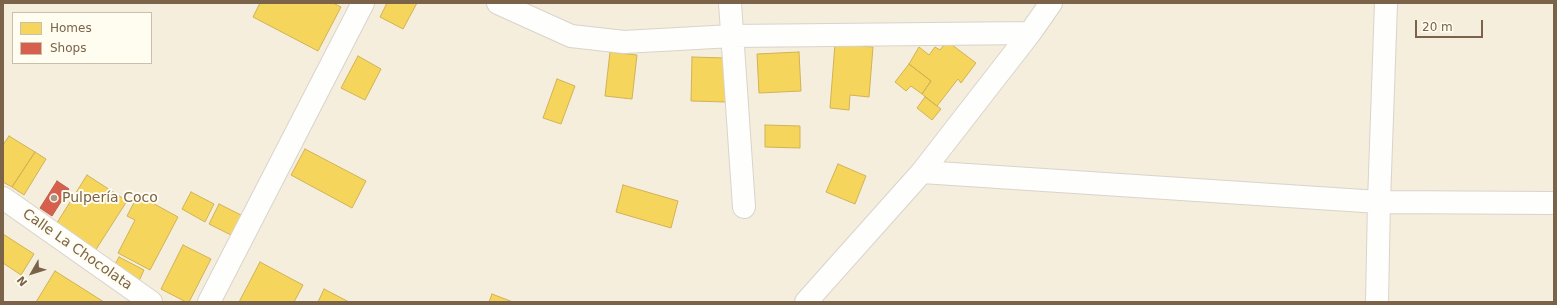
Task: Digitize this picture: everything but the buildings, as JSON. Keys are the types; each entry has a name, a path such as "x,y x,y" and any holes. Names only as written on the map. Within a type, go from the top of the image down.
{"street":[{"path":"209,302 363,3"},
{"path":"498,3 570,36 624,42 732,36 1030,33"},
{"path":"730,3 744,207"},
{"path":"806,302 922,172 1030,33 1051,3"},
{"path":"1376,302 1386,3"},
{"path":"922,172 1379,202 1554,203"},
{"name":"Calle La Chocolata","path":"3,198 151,302"}],"shaded area":[{"path":"3,3 1554,3 1554,302 3,302"}],"place":[{"name":"Pulpería Coco","path":"54,198"}]}
